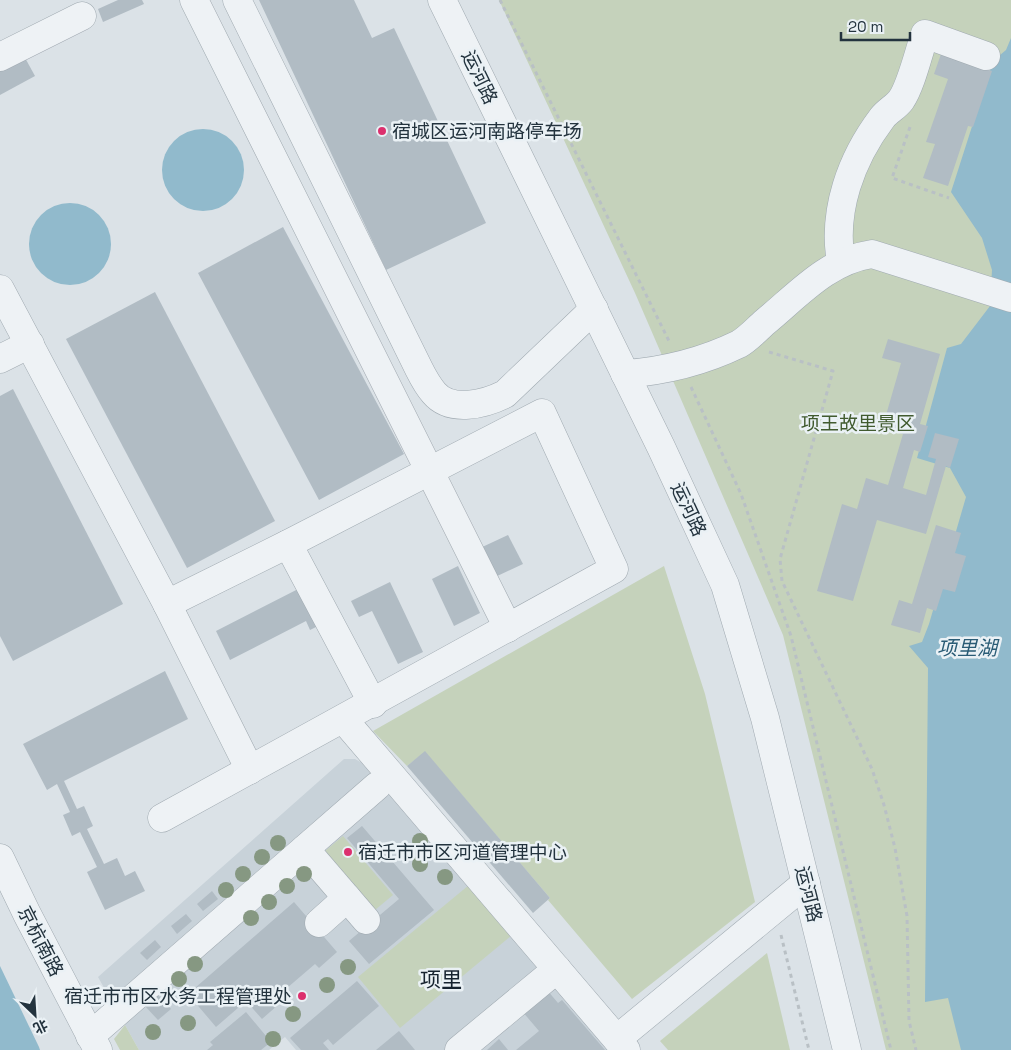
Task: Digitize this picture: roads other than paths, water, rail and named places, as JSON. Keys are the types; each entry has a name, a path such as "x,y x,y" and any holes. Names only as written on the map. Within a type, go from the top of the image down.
{"street":[{"path":"194,0 508,628"},
{"path":"237,0 418,369 434,394 451,404 472,404 490,401 505,394 594,309"},
{"name":"运河路","path":"442,0 594,309 724,585 765,718 847,1050"},
{"path":"0,58 82,16"},
{"path":"841,262 838,227 841,203 849,178 867,140 882,118 901,100 925,34 986,56"},
{"path":"625,374 655,372 681,365 740,343 830,267 852,257 872,254 1011,298"},
{"path":"0,289 167,604 250,770"},
{"path":"0,359 30,344"},
{"path":"162,818 344,720 614,569 542,413 167,604"},
{"path":"288,544 373,704"},
{"path":"344,720 622,1044 806,883"},
{"path":"94,1043 376,786"},
{"path":"305,849 366,920"},
{"name":"京杭南路","path":"0,858 94,1043"},
{"path":"319,923 347,898"},
{"path":"459,1050 557,969"}],"water":[{"name":"项里湖","path":"1011,38 1011,1050 961,1050 948,998 925,1002 928,668 909,646 922,642 929,624 966,497 950,468 917,458 947,348 961,344 990,306 992,270 982,238 951,192 993,61 1006,50"},
{"path":"203,129 219,132 232,141 241,154 244,170 241,186 232,199 219,208 203,211 187,208 174,199 165,186 162,170 165,154 174,141 187,132"},
{"path":"70,203 86,206 99,215 108,228 111,244 108,260 99,273 86,282 70,285 54,282 41,273 32,260 29,244 32,228 41,215 54,206"},
{"path":"0,966 39,1047 40,1050 0,1050"}],"place":[{"name":"宿城区运河南路停车场","path":"382,131"},
{"name":"宿迁市市区河道管理中心","path":"348,852"},
{"name":"宿迁市市区水务工程管理处","path":"302,996"}],"district":[{"name":"项里","path":"441,980"}],"park label":[{"name":"项王故里景区","path":"858,423"}]}
